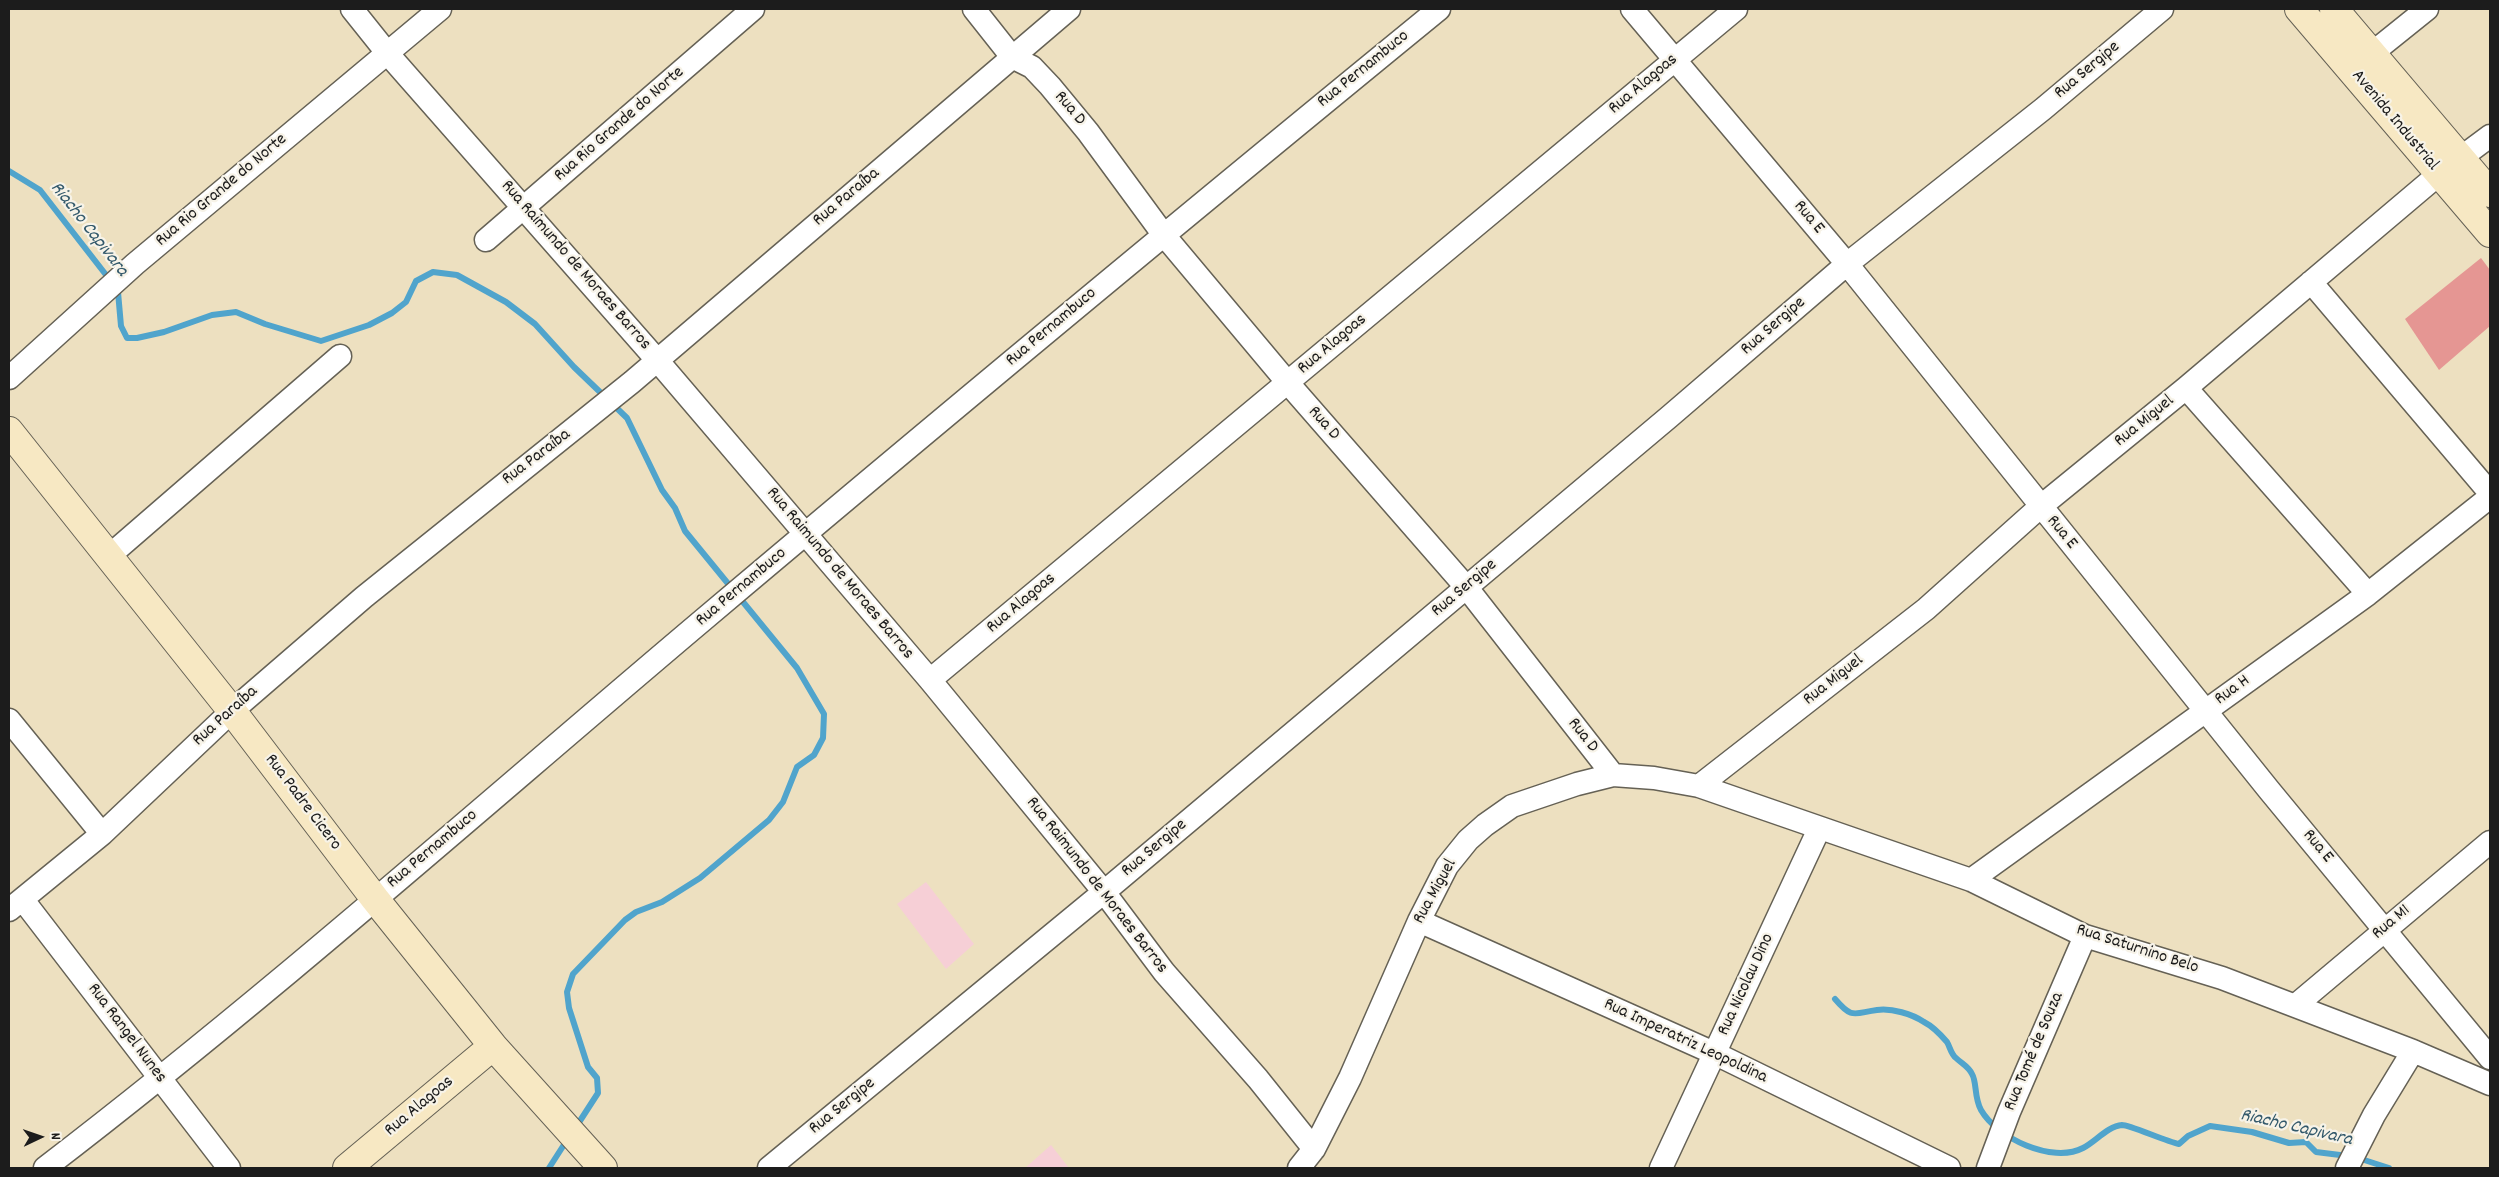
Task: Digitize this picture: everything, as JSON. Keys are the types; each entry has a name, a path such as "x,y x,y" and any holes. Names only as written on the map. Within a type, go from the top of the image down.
{"main road":[{"name":"Avenida Industrial","path":"2299,9 2490,233"},
{"name":"Avenida Industrial","path":"2334,9 2490,193"},
{"name":"Rua Padre Cicero","path":"9,431 232,711 375,899 492,1046 596,1160"},
{"name":"Rua Alagoas","path":"347,1168 492,1046"}],"street":[{"name":"Rua Raimundo de Moraes Barros","path":"352,9 388,54 657,360 930,680 1104,892 1164,972 1258,1079 1306,1162"},
{"name":"Rua Rio Grande do Norte","path":"9,378 135,264 440,9"},
{"name":"Rua Rio Grande do Norte","path":"486,240 753,9"},
{"name":"Rua D","path":"974,9 1012,57 1032,67 1050,86 1088,132 1163,234 1288,383 1467,588 1613,775"},
{"name":"Rua Paraíba","path":"16,905 102,834 232,711 372,591 632,382 1069,9"},
{"name":"Rua Pernambuco","path":"45,1168 160,1080 704,619 1163,234 1439,9"},
{"name":"Rua E","path":"1632,9 1847,264 2040,507 2490,1058"},
{"name":"Rua Alagoas","path":"930,680 1736,9"},
{"name":"Rua Sergipe","path":"768,1168 1104,892 1467,588 1847,264 2043,109 2162,9"},
{"path":"2371,54 2427,9"},
{"name":"Rua Miguel","path":"1306,1162 1350,1078 1419,921 1447,866 1468,840 1485,825 1512,806 1577,784 1613,775 1654,778 1699,786 1926,609 2040,507 2186,388 2439,174 2490,136"},
{"path":"2310,282 2490,493"},
{"path":"109,556 340,356"},
{"path":"2186,388 2368,594"},
{"name":"Rua H","path":"1971,880 2368,594 2490,497"},
{"path":"9,720 102,834"},
{"name":"Rua Saturnino Belo","path":"1699,786 1971,880 2085,936 2222,978 2296,1005 2413,1051 2490,1084"},
{"name":"Rua Nicolau Dino","path":"1661,1168 1716,1054 1819,829"},
{"name":"Rua M1","path":"2296,1005 2490,842"},
{"name":"Rua Rangel Nunes","path":"16,905 160,1080 229,1168"},
{"name":"Rua Imperatriz Leopoldina","path":"1419,921 1716,1054 1949,1168"},
{"name":"Rua Tomé de Souza","path":"1988,1168 2009,1112 2085,936"},
{"path":"2347,1168 2358,1142 2413,1051"}],"shaded area":[{"path":"926,882 974,944 946,969 897,904"},
{"path":"1051,1145 1069,1168 1025,1168"}],"building":[{"path":"2481,258 2490,270 2490,326 2439,370 2405,319"}],"waterway":[{"name":"Riacho Capivara","path":"9,171 40,190 110,280"},
{"path":"116,289 118,292 121,326 127,338 137,338 164,332 212,315 236,312 265,324 321,341 369,325 392,313 406,302 416,281 433,272 457,275 506,302 535,324 574,367 627,418 662,490 675,508 685,531 797,668 824,714 823,738 814,755 797,767 783,802 769,820 700,878 662,902 636,912 625,920 573,974 567,992 569,1008 588,1067 597,1078 598,1093 576,1127"},
{"name":"Riacho Capivara","path":"1835,999 1846,1010 1854,1014 1877,1010 1902,1012 1914,1016 1930,1026 1947,1042 1954,1056 1967,1067 1974,1077 1976,1095 1981,1110 1999,1130 2026,1146 2056,1153 2070,1152 2083,1148 2112,1128 2122,1125 2179,1144 2188,1136 2210,1126 2252,1132 2289,1143 2306,1142 2316,1152 2348,1156"},
{"name":"Riacho Capivara","path":"549,1168 567,1140"},
{"name":"Riacho Capivara","path":"2358,1158 2389,1168"}]}
